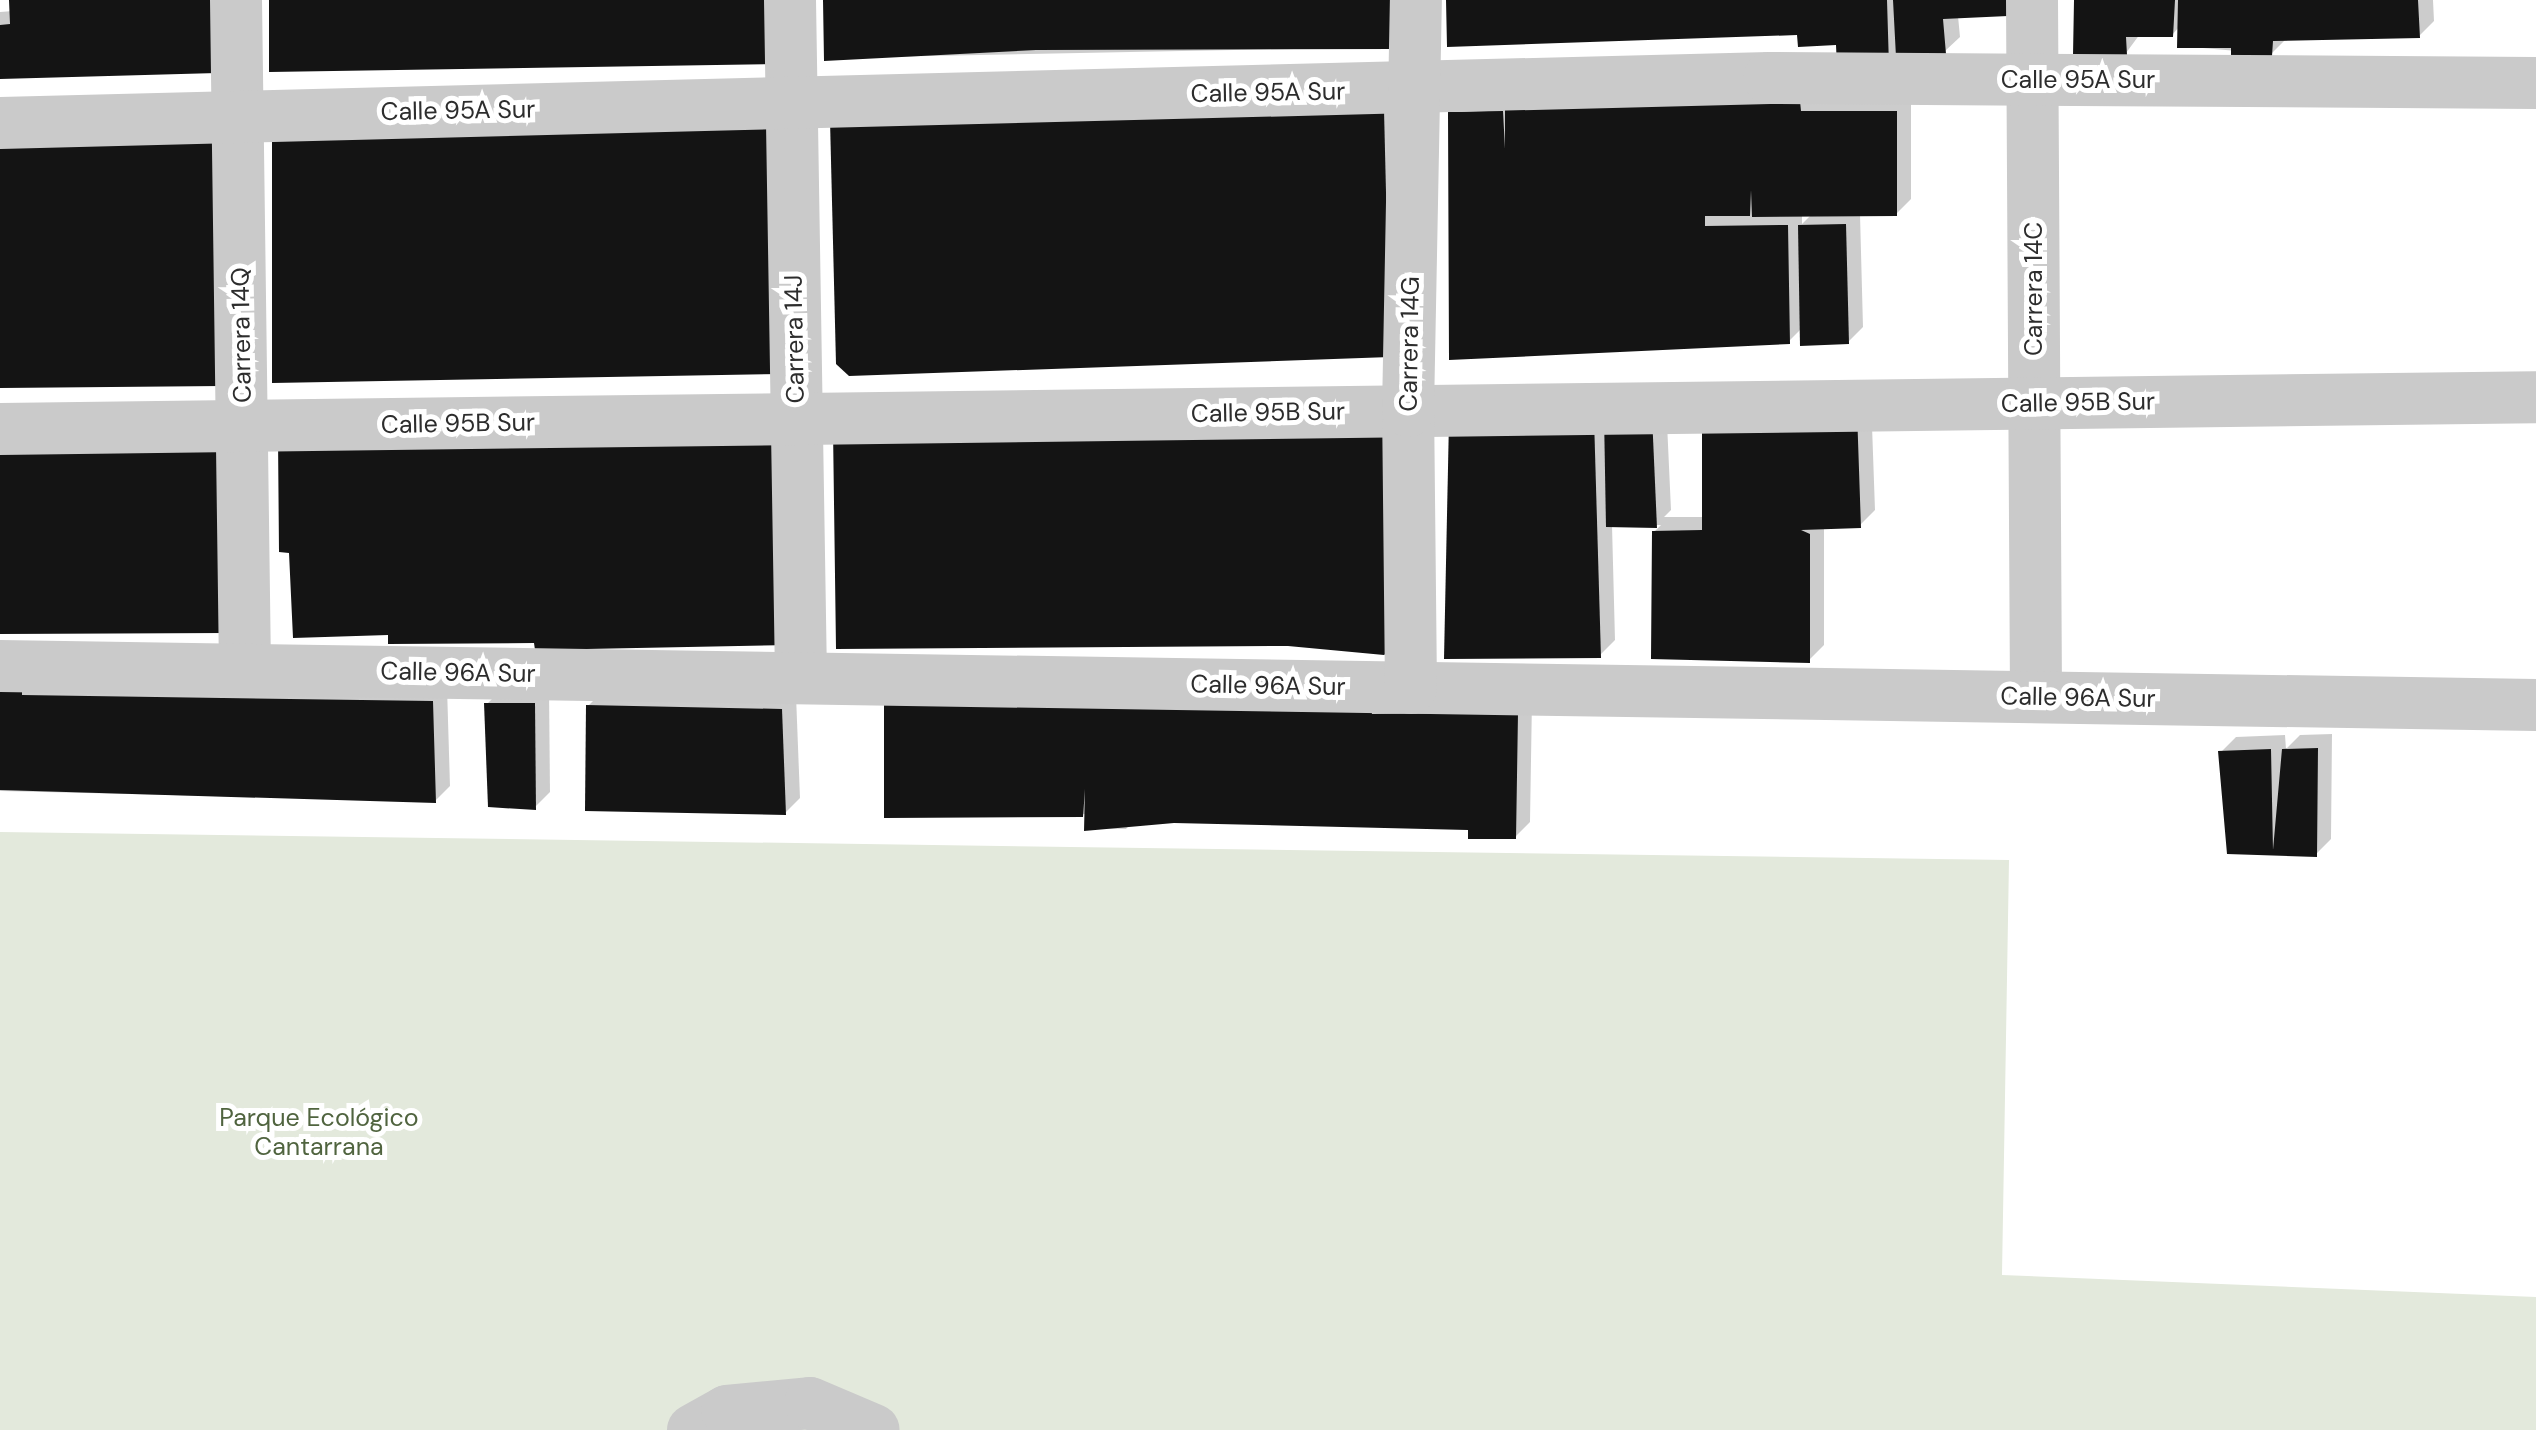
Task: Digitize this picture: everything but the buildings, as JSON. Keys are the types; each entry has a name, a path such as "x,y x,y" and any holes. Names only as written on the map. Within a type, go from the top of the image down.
{"street":[{"name":"Carrera 14Q","path":"236,0 245,670"},
{"name":"Carrera 14J","path":"790,0 800,678"},
{"name":"Carrera 14G","path":"1410,688 1408,411 1416,0"},
{"name":"Carrera 14C","path":"2032,0 2036,697"},
{"name":"Calle 95A Sur","path":"0,123 1417,90 1769,78 2536,83"},
{"name":"Calle 95B Sur","path":"0,430 2536,397"},
{"name":"Calle 96A Sur","path":"0,666 2536,705"},
{"path":"693,1430 727,1411 810,1404 874,1430"}],"green space":[{"name":"Parque Ecológico Cantarrana","path":"0,832 2009,860 2002,1275 2536,1297 2536,1430 0,1430"}]}
